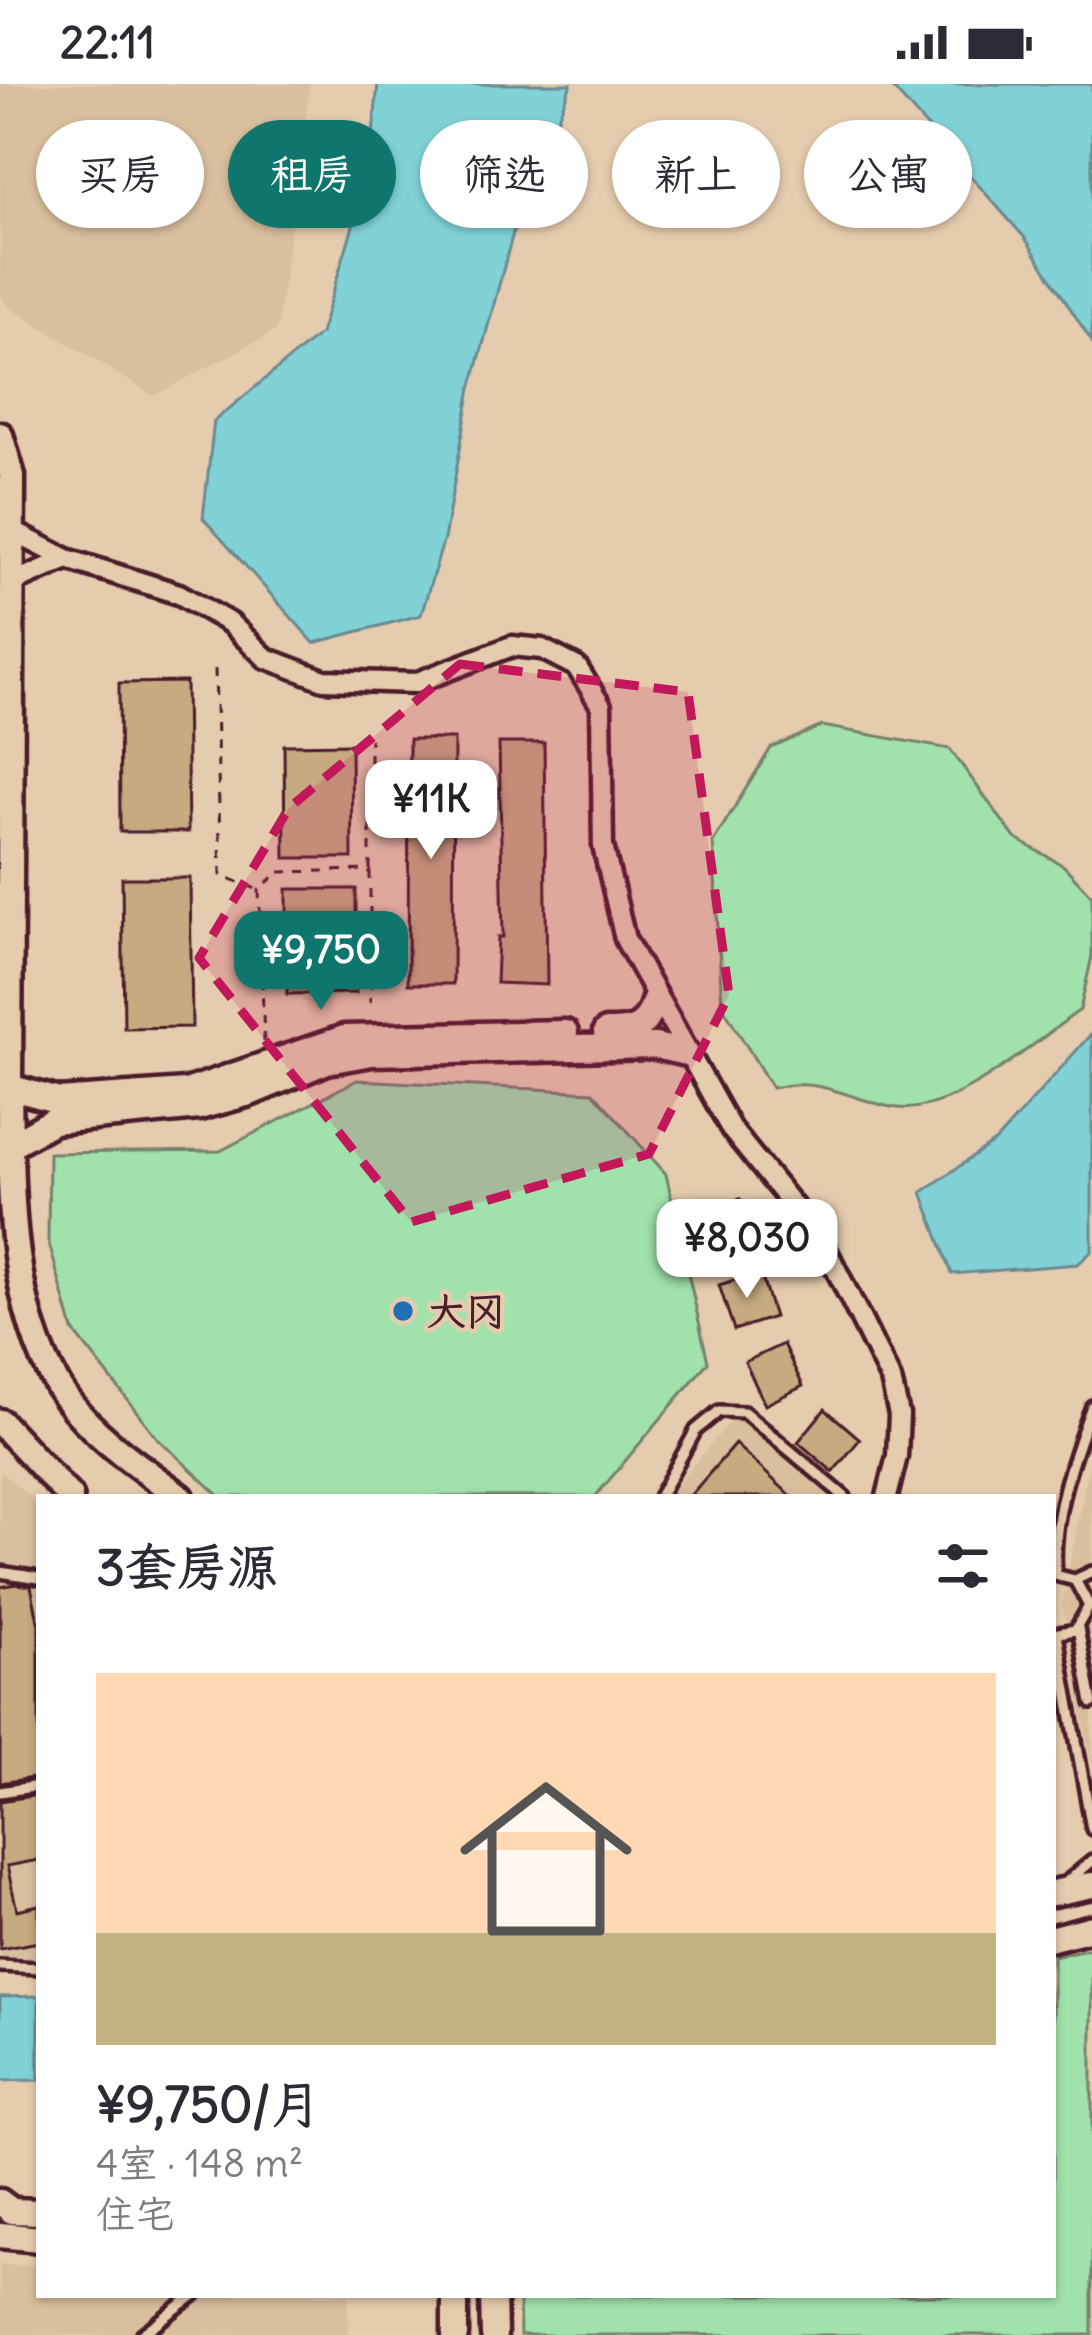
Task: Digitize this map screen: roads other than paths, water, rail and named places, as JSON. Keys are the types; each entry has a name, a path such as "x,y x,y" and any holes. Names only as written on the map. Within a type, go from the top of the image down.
{"street":[{"path":"0,435 12,476 5,1143 24,1296 59,1387 123,1454 177,1494"},
{"path":"12,531 67,559 179,594 230,622 266,658 324,680 415,683 512,646 542,649 577,667 601,706 603,846 626,939 655,999 731,1129 823,1244 891,1380 898,1415 897,1456 888,1494"},
{"path":"12,584 67,559"},
{"path":"4,1089 59,1101 186,1092 344,1038 634,1032 649,1021 655,999"},
{"path":"5,1143 53,1121 199,1107 250,1093 327,1061 372,1053 655,1046 686,1053"},
{"path":"0,1423 67,1494"},
{"path":"1056,1891 1092,1885"},
{"path":"1056,1936 1092,1928"},
{"path":"0,2202 12,2211 36,2212"},
{"path":"0,2235 36,2239"},
{"path":"454,2335 455,2298"},
{"path":"493,2298 494,2335"}],"lane":[{"path":"1056,1539 1073,1456 1092,1406"},
{"path":"661,1494 696,1430 719,1412 744,1412 841,1494"},
{"path":"0,1572 36,1578"},
{"path":"1056,1576 1075,1580 1092,1572"},
{"path":"1075,1580 1089,1606 1078,1628 1092,1703"},
{"path":"1056,1635 1078,1628"},
{"path":"1056,1639 1092,1829"},
{"path":"1056,1686 1066,1684"},
{"path":"0,1792 36,1786"},
{"path":"1056,1890 1092,1861"},
{"path":"0,1966 36,1968"},
{"path":"141,2335 190,2298"}],"water":[{"path":"378,84 571,84 557,120 420,120 420,228 515,228 470,393 444,539 421,615 314,643 203,518 214,421 320,334 352,228 396,228 396,120 374,120"},
{"path":"889,84 1092,84 1092,342 1025,238 972,178 972,120 921,120"},
{"path":"1092,1033 1092,1251 1078,1264 952,1274 922,1192 996,1141"},
{"path":"36,1996 36,2080 0,2081 0,1997"}],"place":[{"name":"大冈","path":"403,1311"}]}
